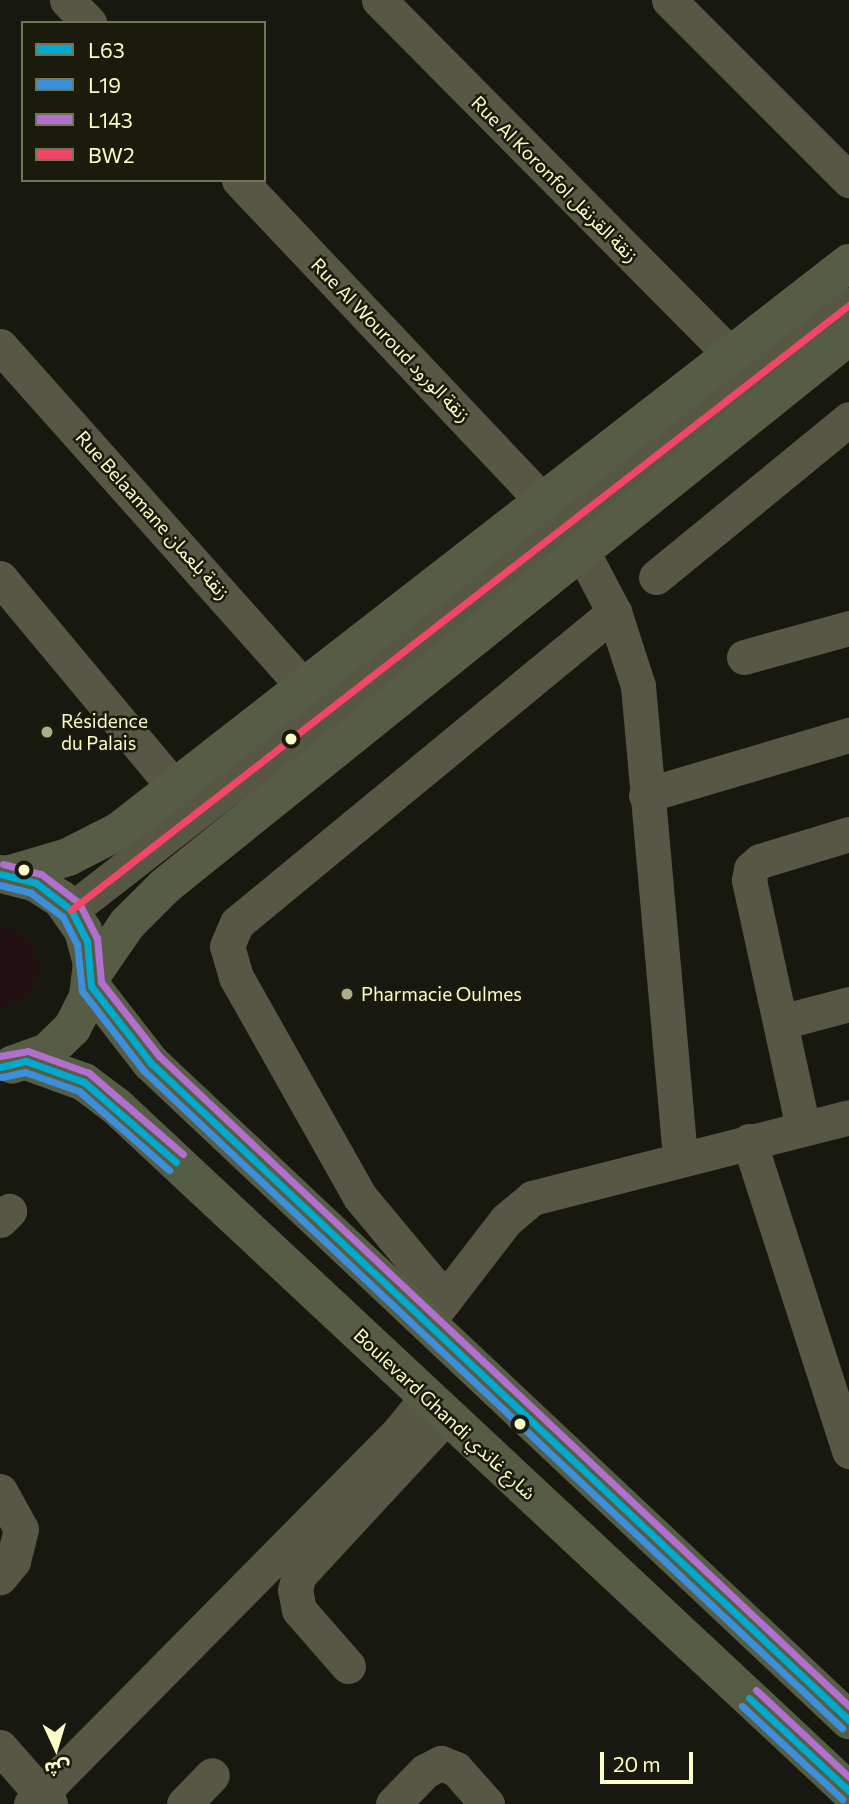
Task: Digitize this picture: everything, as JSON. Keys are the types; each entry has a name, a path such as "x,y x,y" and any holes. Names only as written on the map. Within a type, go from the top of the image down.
{"main road":[{"path":"4,874 93,847 849,263"},
{"path":"13,1064 47,1052 72,1028 91,980 147,902 849,336"},
{"path":"4,874 49,890 71,910 87,941 91,980 151,1063 435,1312 849,1720"},
{"name":"Boulevard Ghandi شارع غاندي","path":"13,1064 84,1082 115,1105 849,1791"}],"street":[{"path":"67,0 87,21"},
{"name":"Rue Al Koronfol زنقة القرنفل","path":"379,0 732,356"},
{"path":"669,0 849,180"},
{"name":"Rue Al Wouroud زنقة الورود","path":"241,182 543,501"},
{"path":"71,910 849,305"},
{"name":"Rue Belaamane زنقة بلعمان","path":"0,346 303,686"},
{"path":"656,577 849,419"},
{"path":"583,553 614,612 638,686 680,1157"},
{"path":"0,578 173,786"},
{"path":"614,612 237,923 227,946 236,977 360,1197 435,1312 516,1208 532,1198 680,1157 849,1117"},
{"path":"744,657 849,628"},
{"path":"646,795 849,735"},
{"path":"803,1128 749,880 751,869 760,861 849,834"},
{"path":"780,1022 849,1004"},
{"path":"749,1141 849,1451"},
{"path":"348,1666 299,1610 295,1590 299,1575 436,1407"},
{"path":"0,1747 41,1801 398,1433 436,1407"},
{"path":"0,1491 21,1529 21,1544 0,1577"},
{"path":"393,1804 425,1771 441,1763 456,1769 487,1804"},
{"path":"184,1804 212,1775"}],"shaded area":[{"path":"0,927 22,935 32,944 39,970 28,995 0,1009"}],"transit line":[{"name":"BW2","path":"71,910 849,305"},
{"name":"L143","path":"3,864 41,874 79,903 97,938 101,982 159,1056 849,1706"},
{"name":"L63","path":"0,874 36,883 71,910 87,941 91,986 151,1063 849,1720"},
{"name":"L19","path":"0,885 31,893 63,917 77,944 82,991 144,1071 842,1728"},
{"name":"L143","path":"0,1056 28,1051 89,1073 183,1154"},
{"name":"L63","path":"0,1067 26,1061 84,1082 176,1162"},
{"name":"L19","path":"2,1077 25,1072 79,1091 169,1170"},
{"name":"L143","path":"756,1690 849,1777"},
{"name":"L63","path":"749,1698 849,1791"},
{"name":"L19","path":"742,1706 842,1799"}],"place":[{"name":"Résidence du Palais","path":"47,732"},
{"name":"Pharmacie Oulmes","path":"347,994"}]}
